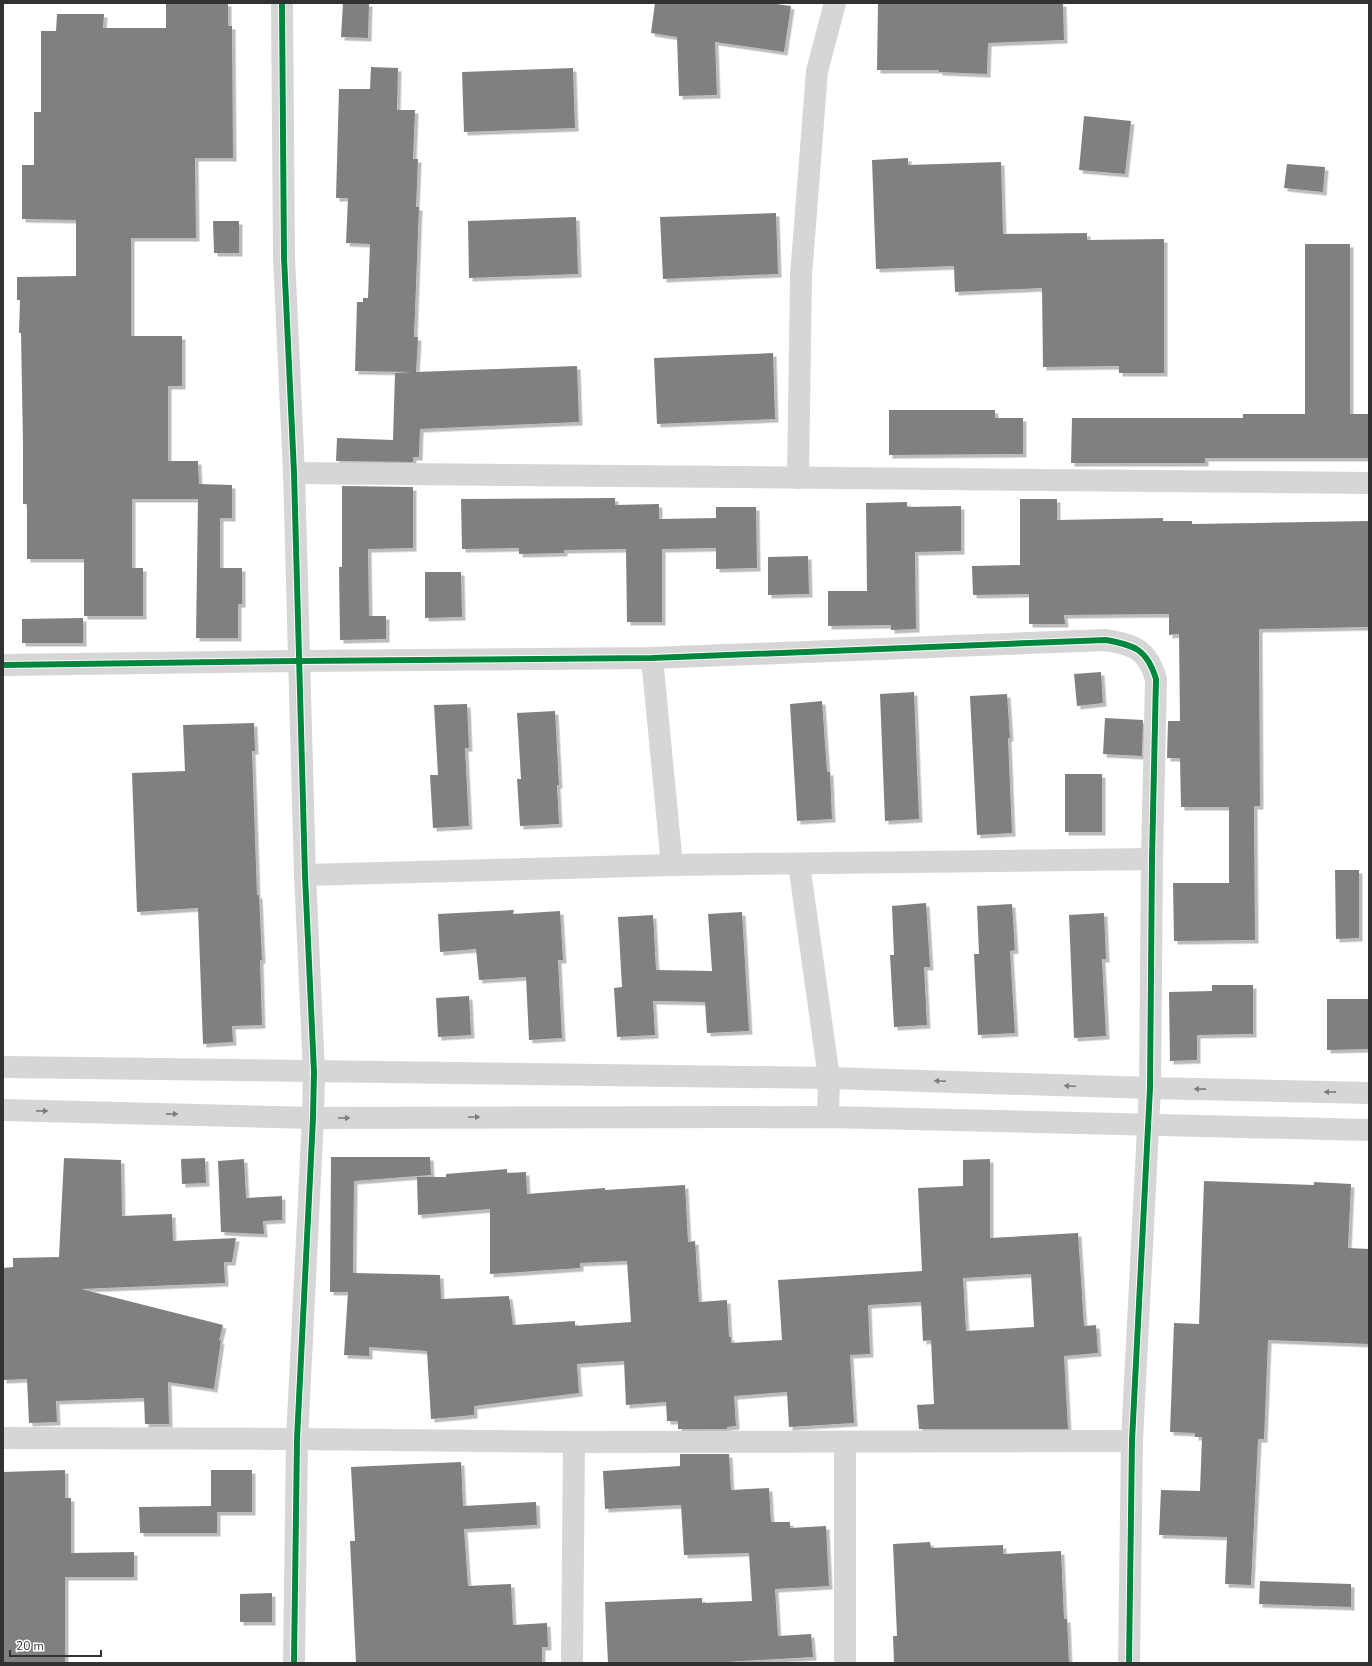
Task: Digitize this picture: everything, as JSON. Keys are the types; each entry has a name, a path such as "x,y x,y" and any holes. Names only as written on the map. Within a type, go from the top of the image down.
{"street":[{"path":"282,3 284,257 294,473 305,875 314,1072 297,1439 294,1663"},
{"path":"798,478 801,276 814,103 817,71 835,3"},
{"path":"294,473 1369,483"},
{"path":"3,665 652,658 1106,640 1128,644 1144,654 1156,679 1152,859 1150,1088 1132,1441 1129,1663"},
{"path":"652,658 672,865"},
{"path":"305,875 672,865 1152,859"},
{"path":"799,864 830,1078 828,1117"},
{"path":"3,1067 830,1078 1369,1093"},
{"path":"3,1110 313,1118 828,1117 1369,1130"},
{"path":"3,1438 845,1443 1132,1441"},
{"path":"572,1663 574,1442"},
{"path":"845,1443 845,1663"}],"building":[{"path":"166,3 228,3 228,26 232,26 233,158 195,158 196,238 131,238 131,336 182,336 182,386 168,386 168,461 198,461 199,484 232,485 232,518 220,518 220,568 242,568 242,604 238,604 238,638 196,638 198,499 132,499 132,568 143,568 143,616 84,616 84,559 27,559 27,504 23,504 21,333 19,333 20,300 17,300 17,277 76,276 76,220 22,219 22,165 34,165 34,112 41,112 41,31 56,31 57,14 104,14 103,28 166,28"},
{"path":"343,3 369,3 368,38 341,37"},
{"path":"655,3 769,3 791,6 784,52 715,42 717,95 679,96 677,37 651,33"},
{"path":"878,3 1063,3 1064,40 988,43 987,74 939,72 939,70 877,70"},
{"path":"371,67 398,68 397,110 415,110 413,159 418,159 416,207 419,207 414,337 418,337 416,372 577,366 579,422 420,429 419,457 413,457 413,462 336,461 337,438 393,440 395,373 412,372 355,371 357,302 363,302 363,298 368,298 370,244 346,243 348,198 336,198 339,89 370,89"},
{"path":"573,68 575,128 464,132 462,72"},
{"path":"1084,116 1131,121 1125,174 1079,170"},
{"path":"908,158 908,165 1001,162 1003,234 1087,233 1087,240 1164,239 1164,373 1119,373 1119,366 1043,367 1042,288 955,292 954,266 876,269 872,160"},
{"path":"1287,164 1325,167 1323,192 1284,188"},
{"path":"776,213 778,274 663,279 660,217"},
{"path":"576,217 578,274 469,278 468,221"},
{"path":"213,221 239,221 239,253 214,253"},
{"path":"1305,244 1350,244 1350,414 1369,414 1369,458 1205,458 1205,463 1071,463 1072,418 1243,418 1243,414 1305,414"},
{"path":"773,353 775,419 657,424 654,358"},
{"path":"889,410 995,410 995,418 1023,418 1023,454 889,455"},
{"path":"342,486 413,487 413,548 368,549 369,616 386,616 386,639 340,640 339,567 342,567"},
{"path":"615,498 615,505 659,504 659,519 716,518 716,507 756,507 757,568 716,569 716,548 662,549 662,622 627,622 626,549 564,550 564,553 519,554 519,548 462,549 461,499"},
{"path":"1020,499 1057,499 1057,520 1163,518 1163,521 1192,521 1192,524 1369,521 1369,627 1259,629 1260,806 1254,806 1255,940 1174,941 1173,883 1229,883 1229,807 1181,807 1180,758 1167,758 1168,721 1180,721 1179,634 1169,635 1169,614 1064,615 1065,624 1029,624 1029,594 973,595 972,566 1020,565"},
{"path":"907,502 907,507 961,506 961,551 915,552 916,629 891,630 891,625 828,626 828,591 867,591 866,503"},
{"path":"808,556 809,594 768,595 768,557"},
{"path":"425,572 461,572 462,617 425,618"},
{"path":"83,618 83,643 22,643 22,619"},
{"path":"1101,672 1103,703 1077,706 1074,674"},
{"path":"914,692 919,819 885,821 880,694"},
{"path":"1007,694 1010,738 1008,738 1012,833 977,835 970,696"},
{"path":"822,701 827,772 830,772 832,819 797,821 790,704"},
{"path":"467,704 469,748 465,748 469,826 433,828 430,775 438,775 434,705"},
{"path":"555,711 559,785 557,785 559,824 520,826 517,779 521,779 517,713"},
{"path":"1105,718 1143,720 1142,756 1103,754"},
{"path":"254,723 255,751 252,751 257,895 259,895 262,960 260,960 262,1025 232,1026 233,1042 203,1044 198,908 137,912 132,773 185,771 183,725"},
{"path":"1065,774 1102,774 1102,832 1065,832"},
{"path":"1335,870 1359,870 1359,938 1336,939"},
{"path":"926,903 930,967 924,967 927,1025 894,1027 890,955 894,955 892,906"},
{"path":"1012,904 1015,950 1010,951 1015,1033 978,1035 974,954 979,954 977,906"},
{"path":"514,910 513,914 560,911 563,960 558,960 562,1038 529,1040 526,977 479,980 476,949 440,952 438,914"},
{"path":"742,912 749,1031 707,1033 705,1002 653,1001 655,1035 617,1037 614,988 622,987 618,917 653,915 656,970 712,971 708,914"},
{"path":"1104,913 1106,959 1102,959 1106,1036 1074,1038 1069,915"},
{"path":"1212,985 1253,985 1253,1034 1197,1035 1197,1060 1170,1061 1169,992 1212,991"},
{"path":"469,996 471,1035 438,1037 436,998"},
{"path":"1327,999 1369,999 1369,1049 1327,1050"},
{"path":"331,1157 430,1157 431,1175 354,1181 353,1273 440,1275 441,1299 509,1296 513,1325 575,1321 575,1326 631,1322 627,1261 580,1263 580,1268 490,1274 490,1209 418,1215 417,1177 446,1177 446,1174 507,1169 507,1173 526,1172 527,1194 605,1188 605,1190 685,1185 688,1242 695,1241 699,1302 727,1300 729,1337 731,1337 731,1343 782,1340 778,1280 922,1271 918,1188 963,1186 963,1160 990,1159 990,1238 1078,1233 1084,1326 1096,1325 1098,1353 1064,1356 1068,1429 919,1429 917,1405 934,1404 931,1340 923,1341 921,1302 868,1305 870,1354 850,1355 854,1423 789,1427 787,1392 734,1396 736,1426 727,1427 727,1429 678,1429 678,1421 667,1421 666,1402 626,1405 624,1361 577,1364 579,1393 474,1406 474,1415 431,1419 427,1351 369,1347 369,1356 344,1355 348,1292 330,1292","holes":["1031,1274 1034,1327 966,1331 963,1278"]},
{"path":"64,1158 121,1160 122,1216 172,1214 173,1241 236,1238 232,1262 224,1262 225,1283 81,1289 223,1325 219,1341 221,1340 214,1389 168,1382 169,1424 145,1424 144,1398 56,1401 57,1422 29,1423 27,1379 3,1380 3,1268 13,1267 13,1258 59,1257"},
{"path":"205,1158 206,1183 182,1184 181,1159"},
{"path":"244,1159 246,1198 282,1196 282,1220 263,1221 264,1234 221,1232 218,1161"},
{"path":"1204,1181 1314,1185 1314,1182 1351,1184 1348,1248 1369,1249 1369,1344 1268,1340 1264,1439 1258,1439 1251,1585 1225,1584 1227,1537 1159,1535 1161,1490 1200,1491 1202,1437 1195,1437 1195,1433 1170,1432 1174,1323 1199,1324"},
{"path":"680,1454 729,1454 731,1490 769,1488 771,1522 790,1522 790,1528 826,1526 829,1586 775,1589 778,1636 811,1634 813,1657 709,1663 608,1663 605,1602 702,1598 702,1603 752,1601 749,1553 684,1555 681,1505 605,1509 603,1471 680,1466"},
{"path":"461,1462 463,1506 536,1502 537,1525 464,1529 468,1586 511,1584 513,1625 547,1623 548,1647 542,1647 542,1663 356,1663 350,1541 355,1541 351,1467"},
{"path":"65,1470 65,1498 71,1498 71,1553 134,1552 134,1577 65,1577 65,1663 3,1663 3,1472"},
{"path":"211,1470 252,1470 252,1512 217,1512 217,1533 140,1533 139,1507 211,1506"},
{"path":"930,1542 931,1548 1003,1545 1003,1554 1061,1551 1064,1619 1067,1619 1069,1663 894,1663 893,1636 897,1636 893,1544"},
{"path":"1260,1581 1351,1584 1351,1607 1259,1604"},
{"path":"272,1593 272,1622 240,1622 240,1594"}],"cycle path":[{"path":"282,3 284,257 294,473 305,875 314,1072 297,1439 294,1663"},
{"path":"3,665 652,658 1106,640 1132,647 1144,655 1156,679 1152,859 1150,1088 1132,1441 1129,1663"}]}
